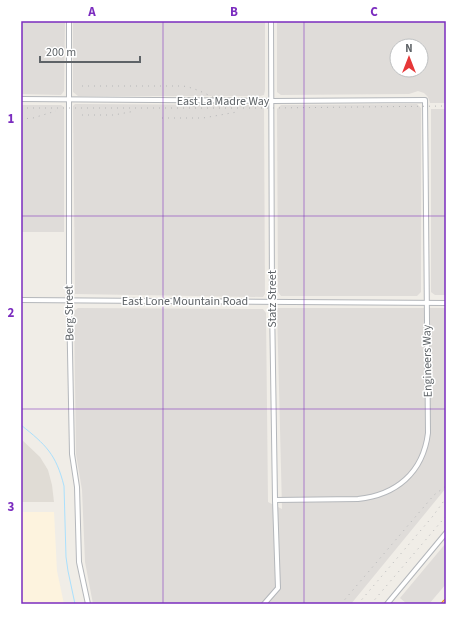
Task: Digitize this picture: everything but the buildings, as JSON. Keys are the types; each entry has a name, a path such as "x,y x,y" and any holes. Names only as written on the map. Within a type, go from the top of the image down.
{"street":[{"name":"Berg Street","path":"69,21 69,301 72,460 77,487 79,562 88,604"},
{"name":"Statz Street","path":"264,604 278,588 272,302 271,21"},
{"name":"East La Madre Way","path":"21,99 272,101 425,100"},
{"name":"Engineers Way","path":"275,500 371,498 396,488 410,476 423,453 428,433 425,100"},
{"name":"East Lone Mountain Road","path":"21,300 446,303"},
{"path":"387,604 446,533"}],"shaded area":[{"path":"21,21 65,21 64,91 61,95 21,94"},
{"path":"73,21 265,21 264,95 78,96 73,92"},
{"path":"277,21 446,21 446,103 430,103 428,97 424,93 418,91 409,94 281,95 277,92"},
{"path":"75,104 264,105 265,294 263,297 75,294 73,106"},
{"path":"417,104 421,108 421,292 417,296 281,296 278,292 277,109 281,105"},
{"path":"21,105 61,105 64,107 64,232 21,232"},
{"path":"431,109 446,109 446,295 435,295 431,292"},
{"path":"78,308 263,309 266,313 268,502 282,509 277,308 446,308 446,488 351,604 93,604 85,562 82,490 76,454 74,311"},
{"path":"21,439 40,457 48,470 54,502 21,502"},
{"path":"21,512 54,512 57,571 64,604 21,604"},
{"path":"446,543 446,584 429,604 407,604 400,598"}],"waterway":[{"path":"21,425 37,438 49,451 61,475 64,486 66,557 75,604"}],"railway":[{"path":"82,86 183,86 190,87 232,105"},
{"path":"21,108 446,106"},
{"path":"21,119 33,118 56,111"},
{"path":"82,115 114,115 135,111"},
{"path":"162,118 203,118 237,112"},
{"path":"341,604 434,495 446,486"},
{"path":"358,604 433,516 446,498"},
{"path":"371,604 446,516"}]}
